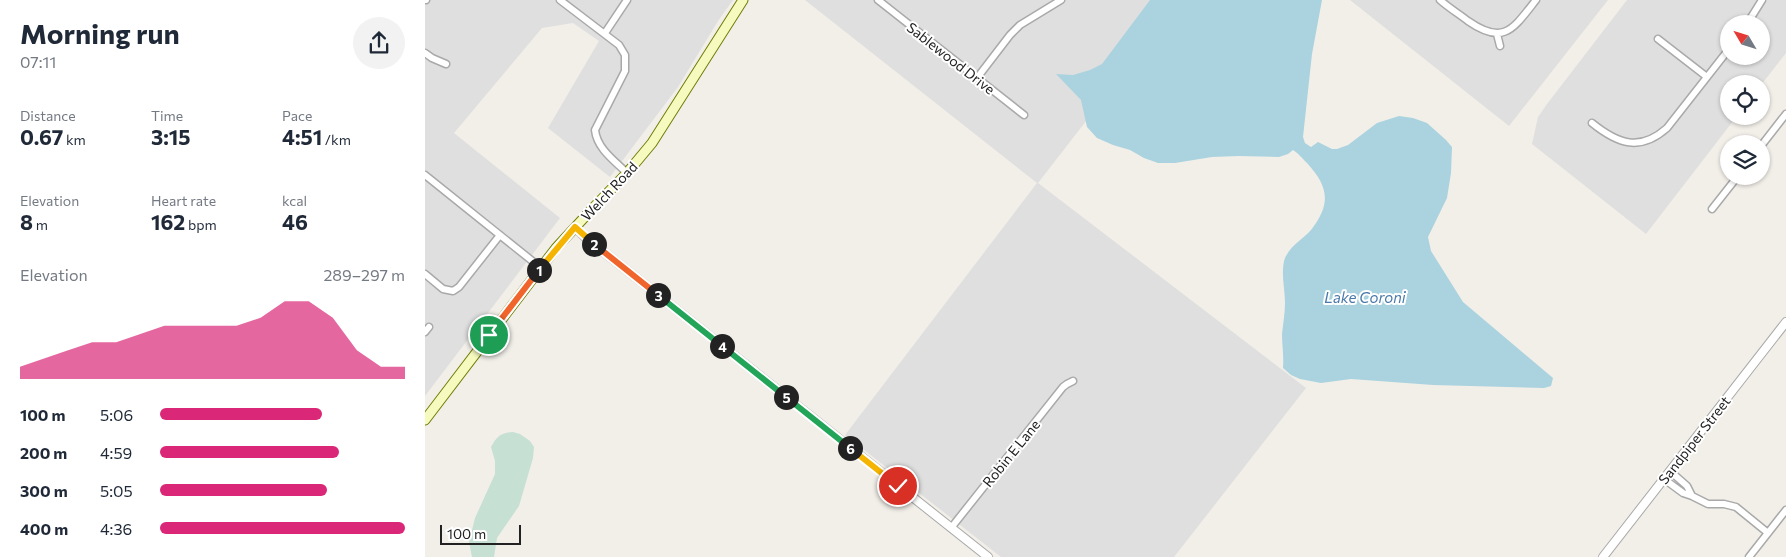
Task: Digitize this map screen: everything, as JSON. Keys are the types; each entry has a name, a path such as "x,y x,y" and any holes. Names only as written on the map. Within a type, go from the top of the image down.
{"main road":[{"name":"Welch Road","path":"425,420 541,268 575,227 627,173 652,143 743,0"}],"street":[{"path":"560,0 622,48 625,55 626,67 623,75 597,124 595,132 600,146 627,173"},
{"path":"605,34 627,0"},
{"name":"Sablewood Drive","path":"878,0 1024,115"},
{"path":"977,78 1020,25 1051,3 1061,0"},
{"path":"1440,0 1483,31 1497,34 1508,30 1519,22 1536,0"},
{"path":"1753,15 1762,0"},
{"path":"1497,34 1500,46"},
{"path":"1658,39 1707,77"},
{"path":"425,52 432,58 446,64"},
{"path":"1592,123 1612,138 1623,142 1646,142 1658,136 1667,128 1720,60"},
{"path":"1770,135 1786,114"},
{"path":"425,175 541,268"},
{"path":"1712,209 1730,185"},
{"path":"575,227 592,243 988,557"},
{"path":"425,274 443,289 453,291 459,287 499,235"},
{"name":"Sandpiper Street","path":"1603,557 1786,322"},
{"name":"Robin E Lane","path":"951,528 1063,387 1073,382"},
{"path":"1670,471 1687,486 1693,496"},
{"path":"1663,479 1683,493 1708,504 1736,507 1768,533"},
{"path":"1749,557 1786,510"}],"shaded area":[{"path":"425,0 733,0 678,87 610,177 548,128 599,41 573,23 542,28 454,133 560,218 425,396"},
{"path":"805,0 1180,0 1038,183 1306,388 1174,557 1001,557 845,435 1037,183"},
{"path":"1350,0 1608,0 1509,126"},
{"path":"1627,0 1786,0 1786,53 1769,75 1720,75 1720,125 1730,125 1722,135 1720,135 1720,138 1646,234 1532,144 1538,117"}],"green space":[{"path":"513,432 520,434 530,441 534,447 533,458 519,506 497,538 494,557 472,557 469,542 475,518 495,474 495,461 491,447 500,436"}],"water":[{"name":"Lake Coroni","path":"1150,0 1322,0 1312,54 1303,137 1305,143 1311,147 1318,142 1332,149 1337,149 1348,145 1377,123 1399,116 1427,123 1446,140 1452,147 1451,173 1447,198 1428,237 1431,251 1463,302 1553,378 1551,386 1544,388 1433,385 1351,379 1321,383 1300,379 1291,375 1283,368 1282,334 1285,303 1283,266 1286,256 1292,248 1311,230 1318,220 1325,203 1323,187 1314,171 1293,150 1279,157 1212,157 1175,163 1158,163 1144,158 1130,150 1097,138 1087,127 1081,100 1056,74 1073,75 1102,64"}],"route":[{"path":"489,335 556,248 575,227 585,237 898,486"}]}
